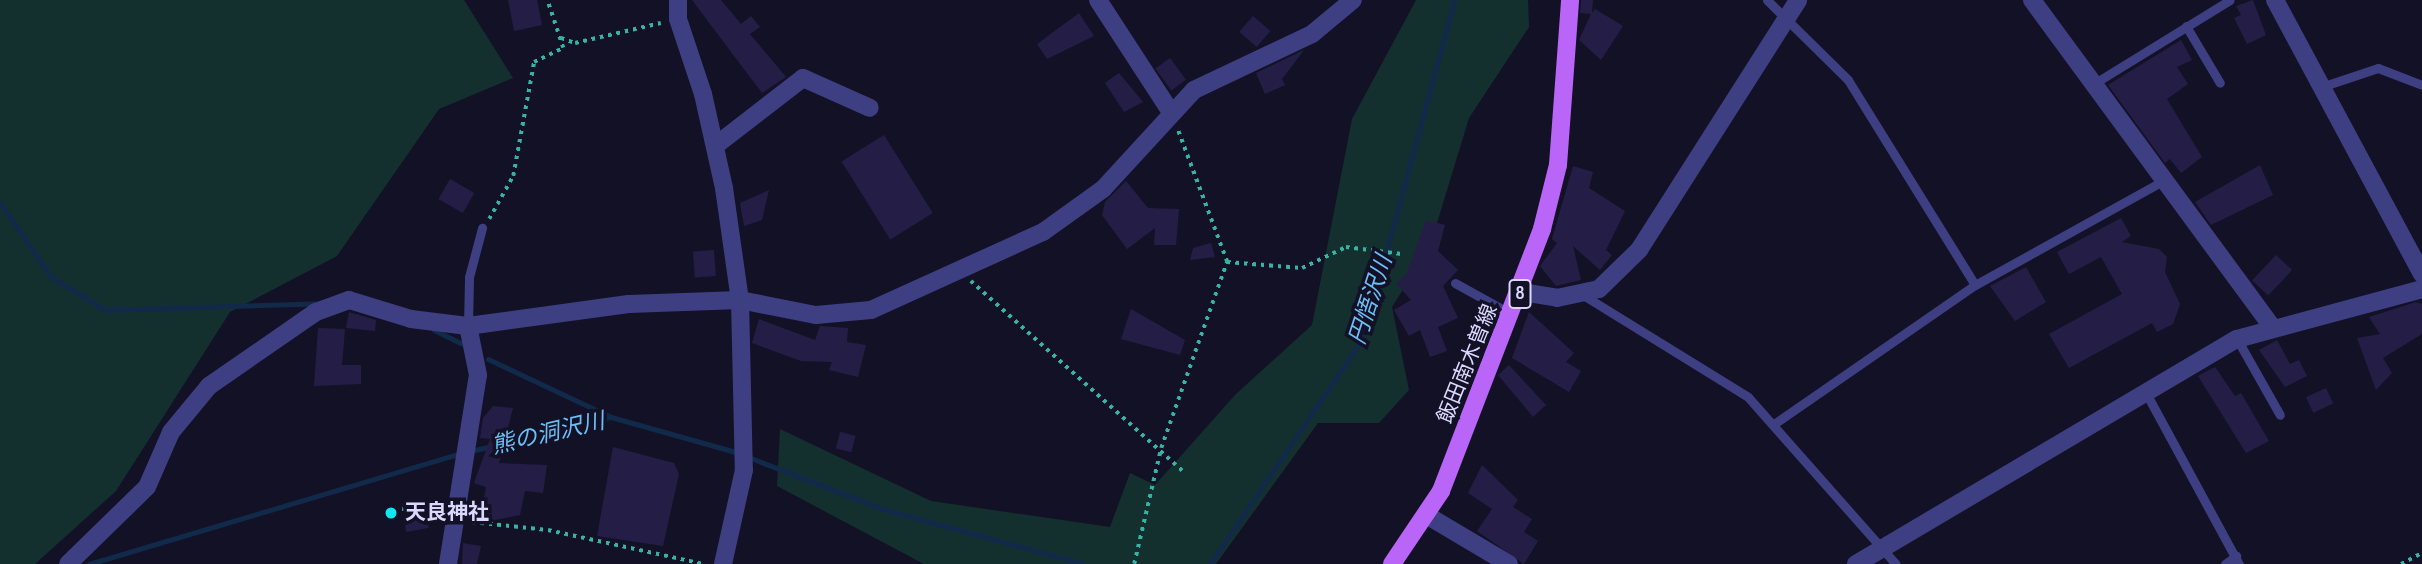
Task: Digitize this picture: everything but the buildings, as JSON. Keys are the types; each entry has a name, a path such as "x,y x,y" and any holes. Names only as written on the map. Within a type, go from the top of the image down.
{"main road":[{"name":"飯田南木曽線","path":"1392,564 1428,516 1521,292 1558,165 1570,0"}],"street":[{"path":"678,0 678,19 715,146 740,300 744,470 723,564"},
{"path":"1098,0 1170,111"},
{"path":"69,562 147,487 171,432 209,386 316,312 349,300 411,319 468,326 629,304 740,300 816,315 871,310 1043,232 1103,189 1170,111 1194,90 1312,34 1353,0"},
{"path":"2032,0 2167,178 2272,327"},
{"path":"2275,0 2422,274"},
{"path":"1521,292 1583,295 1599,289 1639,250 1793,8"},
{"path":"715,146 803,78 870,108"},
{"path":"1856,564 2237,339 2272,327 2422,289"},
{"path":"448,564 460,520 478,375 468,326"},
{"path":"1428,516 1509,564"}],"lane":[{"path":"1767,0 1793,8 1848,79 1975,285"},
{"path":"2095,83 2230,0"},
{"path":"2186,26 2220,83"},
{"path":"2321,87 2378,68 2422,85"},
{"path":"1773,424 1975,285 2167,178"},
{"path":"468,326 469,277 482,228"},
{"path":"1455,283 1513,315"},
{"path":"1583,295 1748,397 1885,545 1896,564"},
{"path":"2237,339 2280,415"},
{"path":"2146,393 2238,560 2225,564"}],"path":[{"path":"482,228 513,176 530,69 545,54 563,48 547,0"},
{"path":"561,38 575,43 678,19"},
{"path":"1134,564 1161,448 1227,262 1170,111"},
{"path":"1227,262 1302,268 1346,247 1402,254"},
{"path":"959,271 1161,448 1185,473"},
{"path":"402,509 439,504"},
{"path":"460,520 548,530 704,564"},
{"path":"2401,564 2422,553"}],"green space":[{"path":"0,0 464,0 513,78 439,109 337,256 230,312 116,491 35,564 0,564"},
{"path":"1416,0 1528,0 1529,27 1469,118 1430,246 1392,307 1409,390 1379,423 1318,423 1216,564 924,564 777,486 780,429 931,501 1110,527 1130,473 1155,485 1235,395 1312,325 1352,119"}],"waterway":[{"name":"円悟沢川","path":"1210,564 1363,338 1454,0"},
{"path":"0,203 51,277 105,310 323,303"},
{"path":"434,330 461,343"},
{"path":"488,359 611,417"},
{"name":"熊の洞沢川","path":"471,451 611,417 739,453"},
{"name":"熊の洞沢川","path":"89,564 461,453"},
{"name":"熊の洞沢川","path":"748,457 883,509 1084,564"}],"place":[{"name":"天良神社","path":"391,513"}]}
